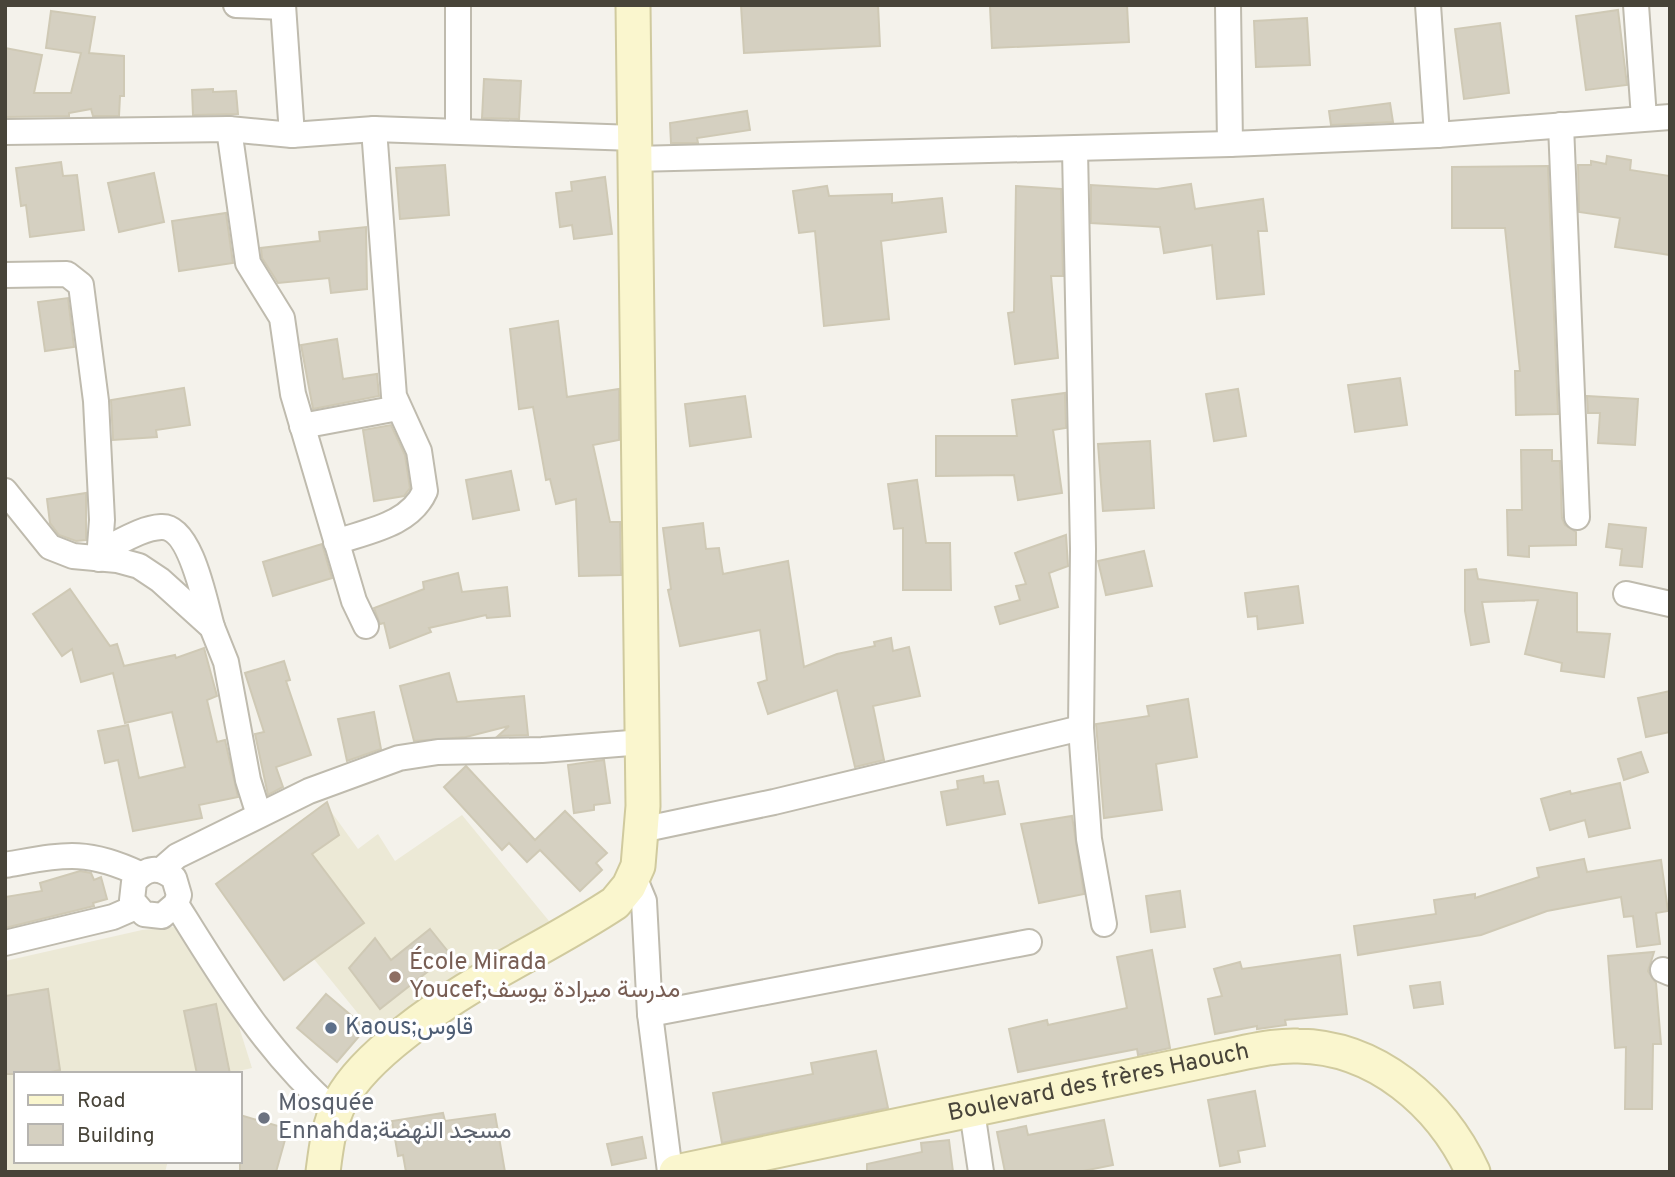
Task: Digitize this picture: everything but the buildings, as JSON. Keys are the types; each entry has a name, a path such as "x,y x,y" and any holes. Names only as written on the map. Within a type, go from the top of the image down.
{"main road":[{"path":"323,1172 335,1112 369,1065 422,1019 463,989 568,929 587,922 615,903 634,877 640,853 643,742 633,5"},
{"path":"568,929 580,911 613,876 640,835"},
{"name":"Boulevard des frères Haouch","path":"676,1172 1218,1058 1273,1048 1308,1046 1353,1055 1399,1080 1434,1114 1474,1172"}],"street":[{"path":"236,5 283,6 292,135"},
{"path":"458,5 458,131"},
{"path":"1228,5 1230,144"},
{"path":"1429,5 1437,135"},
{"path":"1636,5 1644,118"},
{"path":"5,132 229,129 292,135 374,129 458,131 634,148 1075,150 1437,135 1670,117"},
{"path":"1561,125 1577,517"},
{"path":"229,129 248,262 282,318 293,394 354,601 366,626"},
{"path":"336,542 402,519 421,500 425,491 423,464 398,408 390,349 374,129"},
{"path":"1075,150 1083,549 1081,727 1088,839 1104,924"},
{"path":"5,275 67,274 80,285 96,401 100,555"},
{"path":"302,426 398,408"},
{"path":"5,491 50,547 73,556 100,555 150,572 212,627"},
{"path":"100,555 152,528 170,527 176,530 187,544 212,627 226,662 248,780 259,815"},
{"path":"1626,594 1670,604"},
{"path":"640,835 1081,727"},
{"path":"176,904 162,916 153,916 136,907 131,890 150,872 177,856 259,815 309,791 399,758 438,752 542,750 643,742"},
{"path":"5,865 60,855 84,855 174,878 178,886 176,904 261,1035 300,1081 335,1112"},
{"path":"634,877 643,901 650,1014 670,1172"},
{"path":"5,943 113,917 136,907"},
{"path":"650,1014 1029,942"},
{"path":"972,1111 981,1172"}],"shaded area":[{"name":"École Mirada Youcef;مدرسة ميرادة يوسف","path":"330,810 358,849 378,834 395,861 462,815 549,921 373,1032 244,873"},
{"path":"182,926 229,995 252,1068 235,1072 14,1072 14,1163 167,1163 165,1172 5,1172 5,961 142,930"}],"place":[{"name":"École Mirada Youcef;مدرسة ميرادة يوسف","path":"395,977"},
{"name":"Kaous;قاوس","path":"331,1028"},
{"name":"Mosquée Ennahda;مسجد النهضة","path":"264,1118"}]}
